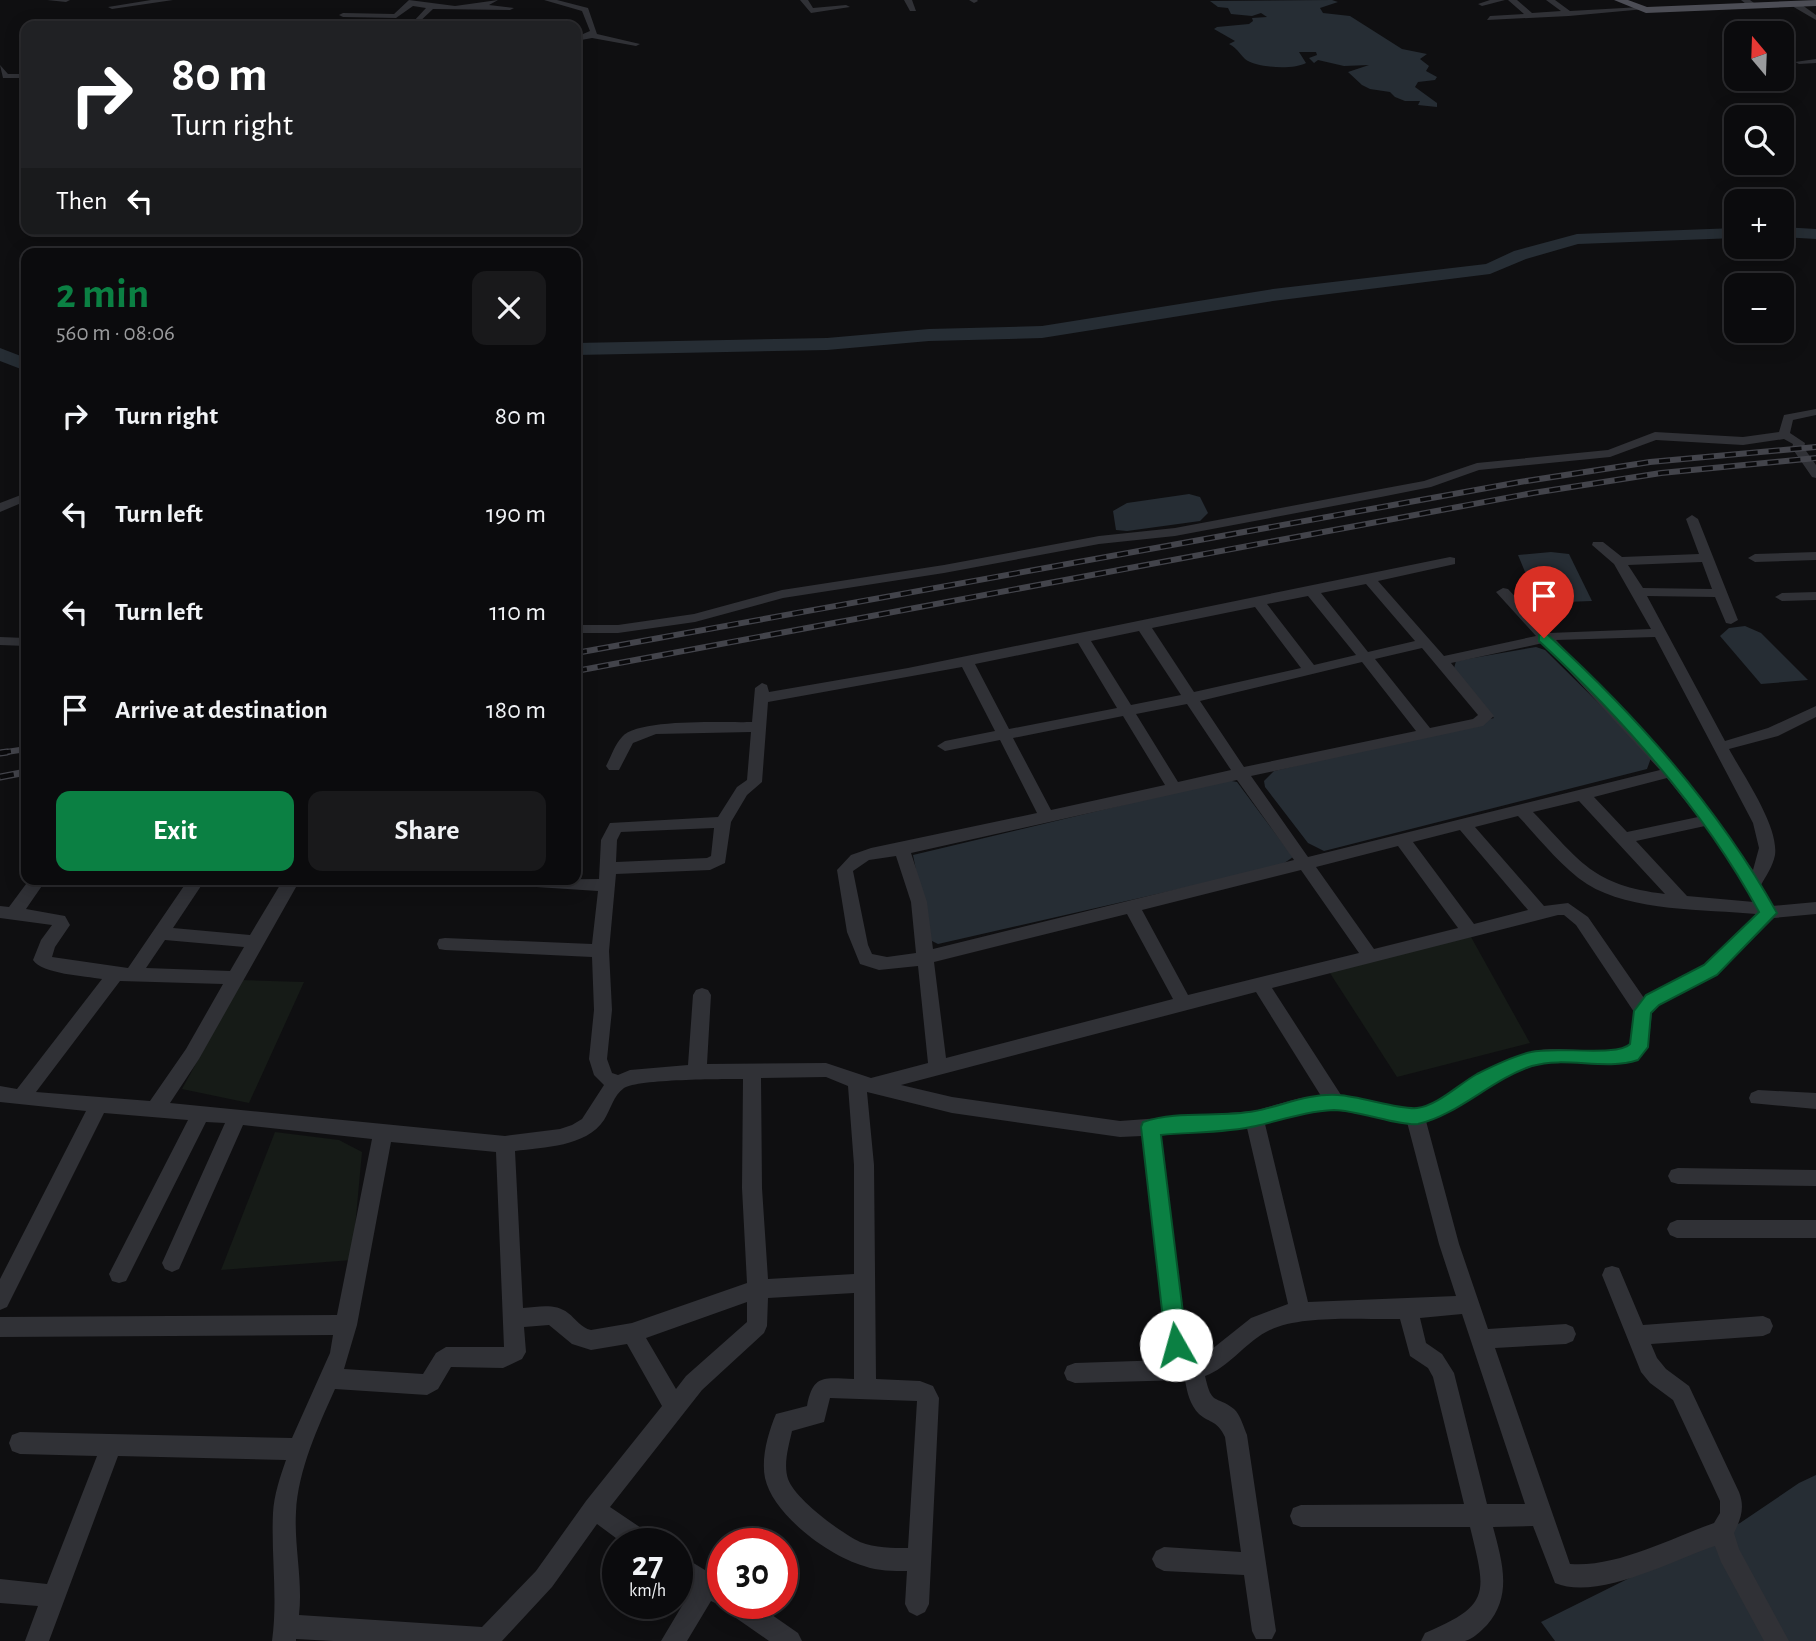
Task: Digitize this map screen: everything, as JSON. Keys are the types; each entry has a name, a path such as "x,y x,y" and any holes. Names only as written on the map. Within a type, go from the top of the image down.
{"main road":[{"path":"1619,0 1641,9 1723,8 1749,3 1816,3"}],"street":[{"path":"51,0 66,0"},
{"path":"112,7 169,0"},
{"path":"401,0 430,7 510,8"},
{"path":"479,7 494,0"},
{"path":"548,0 583,8 594,30 591,36"},
{"path":"804,0 810,10 846,6"},
{"path":"908,0 913,9"},
{"path":"1482,4 1502,0"},
{"path":"1512,0 1531,16"},
{"path":"1550,0 1569,14"},
{"path":"1714,0 1723,8"},
{"path":"343,15 394,16 412,1"},
{"path":"1795,4 1816,18"},
{"path":"418,21 430,7"},
{"path":"1490,18 1641,9"},
{"path":"581,38 591,36 636,44"},
{"path":"1799,62 1816,61"},
{"path":"0,67 3,78 21,76"},
{"path":"1784,434 1788,417 1816,412"},
{"path":"1784,434 1799,443 1798,448 1816,474"},
{"path":"581,629 618,629 695,618 782,594 944,569 1099,540 1175,532 1427,484 1477,467 1611,453 1655,436 1743,441 1776,438 1784,434"},
{"path":"0,508 21,499"},
{"path":"1692,519 1731,620"},
{"path":"1598,545 1619,561 1638,592 1769,843 1767,857 1753,884"},
{"path":"1755,558 1816,556"},
{"path":"1619,561 1707,558"},
{"path":"608,868 715,862 722,853 723,822 742,791 754,782 762,693 966,661 1450,561"},
{"path":"1369,579 1487,716 1478,723 1173,786 856,859 845,870 860,950 865,959 879,963 925,958 1672,772"},
{"path":"1311,590 1427,733"},
{"path":"1503,592 1672,772 1753,884 1767,911"},
{"path":"1638,592 1720,593"},
{"path":"1782,597 1816,596"},
{"path":"1257,601 1310,669"},
{"path":"1143,625 1241,774 1370,957"},
{"path":"1441,661 1544,638 1659,633"},
{"path":"1082,638 1173,786"},
{"path":"0,640 21,642"},
{"path":"945,746 1191,698 1426,643"},
{"path":"966,661 1047,817"},
{"path":"1720,747 1773,732 1816,711"},
{"path":"614,766 626,740 656,729 757,727"},
{"path":"1584,796 1681,900"},
{"path":"1522,811 1593,881 1609,890 1767,911 1816,908"},
{"path":"1625,838 1709,820"},
{"path":"618,1083 606,1078 600,1070 598,1059 603,1010 600,951 609,840 616,827 723,822"},
{"path":"1465,824 1541,914"},
{"path":"1402,839 1471,932"},
{"path":"902,849 919,902 938,1068"},
{"path":"581,884 606,886"},
{"path":"7,913 33,885"},
{"path":"21,1098 160,933 194,885"},
{"path":"155,1109 169,1090 289,885"},
{"path":"1132,908 1184,1003"},
{"path":"864,1083 938,1068 1184,1003 1564,909 1576,916 1643,1011"},
{"path":"0,1094 98,1106 237,1116 505,1144 560,1137 578,1131 594,1119 608,1093 618,1083 629,1078 697,1072 825,1070 864,1083 952,1105 1120,1129 1254,1119 1300,1106 1335,1102 1415,1116 1433,1111 1484,1079 1531,1059 1553,1055 1615,1058 1632,1055 1639,1047 1643,1011 1653,1000 1710,970 1767,911"},
{"path":"7,913 59,920 62,925 47,945 42,960 48,963 123,974 235,978"},
{"path":"160,933 256,942"},
{"path":"445,944 600,951"},
{"path":"1261,985 1335,1102"},
{"path":"697,1072 702,995"},
{"path":"383,1133 340,1353 291,1474 284,1514 288,1610 285,1633 487,1639 544,1579 593,1509 694,1383 757,1326 758,1289 752,1188 752,1072"},
{"path":"864,1083 865,1390"},
{"path":"1758,1098 1816,1101"},
{"path":"0,1300 98,1106"},
{"path":"119,1274 201,1113"},
{"path":"172,1263 237,1116"},
{"path":"1415,1116 1449,1244 1558,1568 1568,1577 1644,1562 1722,1532 1731,1515 1731,1500 1681,1393 1652,1370 1612,1275"},
{"path":"1254,1119 1300,1312"},
{"path":"1150,1127 1186,1371 1204,1405 1209,1410 1227,1417 1236,1435 1264,1631"},
{"path":"330,1378 427,1385 434,1380 441,1361 446,1357 510,1356 516,1352 505,1144"},
{"path":"1678,1176 1816,1178"},
{"path":"1677,1229 1816,1228"},
{"path":"514,1319 549,1315 559,1318 579,1337 591,1340 632,1333 758,1289 864,1283"},
{"path":"1075,1373 1186,1371 1208,1365 1272,1317 1300,1312 1408,1309 1469,1304"},
{"path":"1408,1309 1417,1349 1435,1361 1443,1373 1492,1569 1491,1597 1476,1620 1455,1635 1433,1641"},
{"path":"0,1327 347,1325"},
{"path":"1637,1335 1763,1326"},
{"path":"632,1333 675,1407"},
{"path":"1481,1339 1566,1334"},
{"path":"917,1604 928,1398 920,1391 865,1390 833,1386 825,1388 820,1394 816,1415 784,1422 775,1470 777,1483 802,1513 842,1546 884,1558 919,1560"},
{"path":"20,1443 300,1450"},
{"path":"37,1641 112,1444"},
{"path":"593,1509 621,1528"},
{"path":"1301,1516 1542,1515"},
{"path":"1722,1532 1729,1554 1777,1641"},
{"path":"1164,1559 1254,1564"},
{"path":"0,1591 55,1595"},
{"path":"673,1641 707,1601"},
{"path":"758,1619 790,1641"}],"shaded area":[{"path":"1210,1 1338,2 1320,8 1323,13 1350,16 1402,49 1427,54 1420,59 1429,66 1426,71 1437,77 1435,80 1418,82 1415,87 1437,103 1437,107 1418,105 1420,101 1405,101 1390,92 1370,89 1348,72 1369,65 1344,66 1318,60 1314,63 1309,58 1317,55 1316,52 1299,52 1306,63 1293,67 1266,66 1250,62 1229,44 1235,41 1214,29 1249,24 1253,21 1252,18 1267,17 1261,13 1252,16 1231,14 1228,8 1218,7"},
{"path":"1189,494 1200,497 1208,513 1200,521 1127,531 1116,530 1113,511 1127,503"},
{"path":"1551,552 1569,554 1592,601 1538,603 1518,555"},
{"path":"1745,626 1761,633 1808,680 1761,684 1720,636 1729,628"},
{"path":"1536,647 1545,650 1647,751 1651,758 1647,769 1324,851 1308,843 1265,787 1264,781 1274,771 1494,718 1453,672 1456,661"},
{"path":"1227,780 1237,782 1293,857 1280,866 938,944 930,940 913,855"},
{"path":"1471,937 1530,1043 1397,1077 1328,970"},
{"path":"242,980 304,982 249,1103 182,1089"},
{"path":"275,1132 339,1140 362,1152 352,1260 221,1270"},
{"path":"1816,1475 1816,1641 1555,1641 1541,1622 1740,1523 1799,1483"}],"waterway":[{"path":"581,349 827,344 929,335 1042,332 1273,295 1490,269 1520,255 1577,239 1724,233"},
{"path":"1794,233 1816,234"},
{"path":"0,354 21,363"}],"railway":[{"path":"581,652 1520,482 1650,462 1816,447"},
{"path":"581,670 1533,493 1661,473 1816,458"},
{"path":"7,752 0,753 21,750"},
{"path":"0,777 21,773"}],"route":[{"path":"1176,1345 1150,1127 1254,1119 1300,1106 1335,1102 1415,1116 1433,1111 1484,1079 1531,1059 1553,1055 1615,1058 1632,1055 1639,1047 1643,1011 1653,1000 1710,970 1769,913 1743,867 1688,791 1578,670 1544,638"}]}
